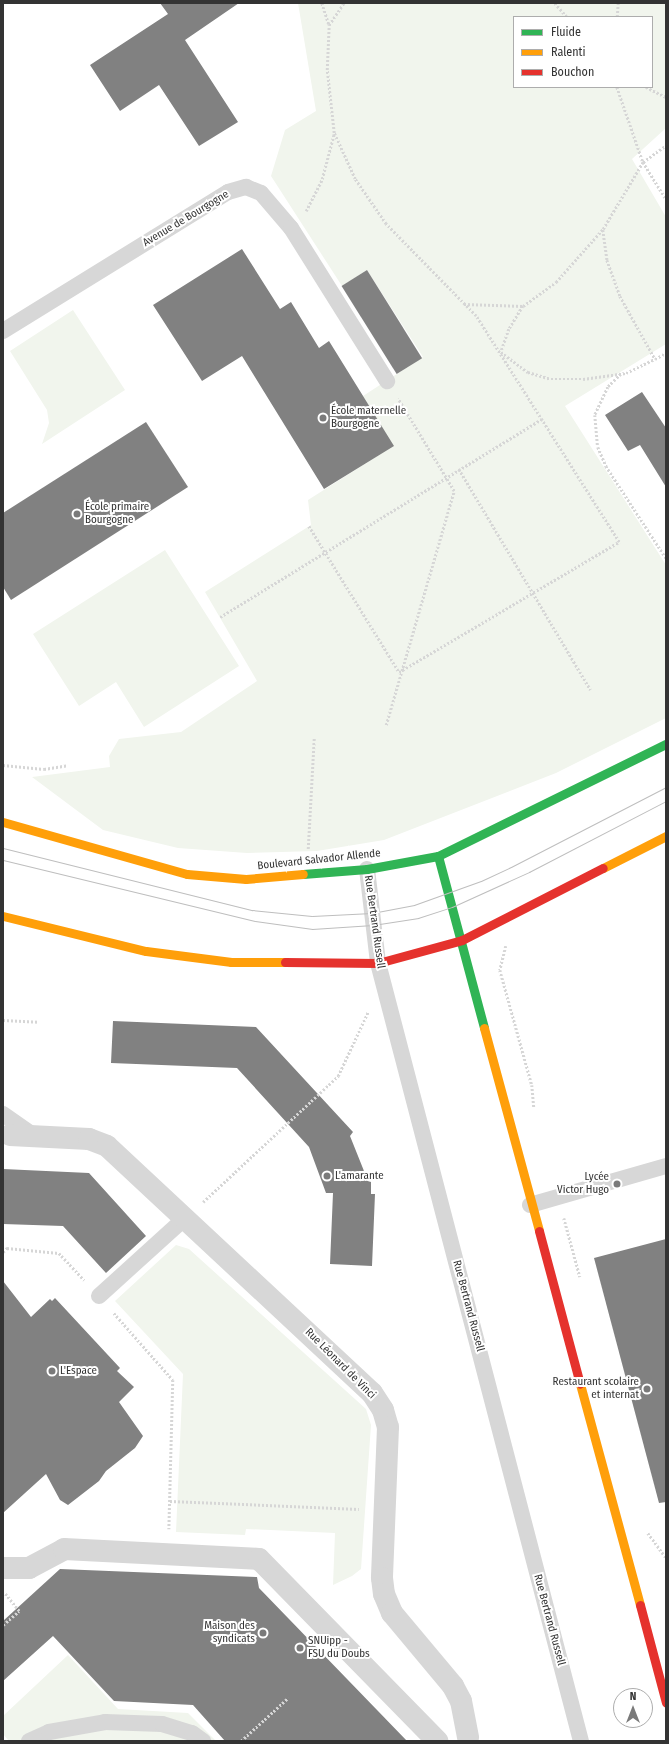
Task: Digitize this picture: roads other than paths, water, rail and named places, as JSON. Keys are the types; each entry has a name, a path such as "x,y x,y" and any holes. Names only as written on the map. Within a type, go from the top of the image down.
{"street":[{"name":"Boulevard Salvador Allende","path":"3,822 187,874 246,879 367,869 438,856 666,744"},
{"path":"3,916 146,951 230,962 378,964 462,940 666,836"},
{"path":"438,856 462,940 530,1205 666,1703"},
{"name":"Rue Léonard de Vinci","path":"6,1134 89,1139 107,1146 186,1216 372,1393 383,1410 388,1427 382,1578 384,1594 392,1613 453,1686 461,1701 468,1737"},
{"path":"3,1568 29,1568 64,1549 259,1559 437,1741"}],"lane":[{"name":"Avenue de Bourgogne","path":"3,331 228,192 246,187 261,193 291,228 387,380"},
{"name":"Rue Bertrand Russell","path":"367,869 378,964 581,1741"},
{"path":"3,1114 34,1136"},
{"path":"530,1205 666,1166"},
{"path":"99,1296 186,1216"},
{"path":"29,1741 49,1732 105,1722 162,1724 192,1733 203,1741"}],"tram line":[{"path":"3,848 252,910 312,916 372,913 414,905 481,881 666,787"},
{"path":"3,860 255,921 312,929 373,925 418,918 452,907 529,872 666,801"}],"place":[{"name":"École maternelle Bourgogne","path":"323,418"},
{"name":"École primaire Bourgogne","path":"77,514"},
{"name":"L'amarante","path":"327,1176"},
{"name":"Lycée Victor Hugo","path":"617,1184"},
{"name":"L'Espace","path":"52,1371"},
{"name":"Restaurant scolaire et internat","path":"647,1389"},
{"name":"Maison des syndicats","path":"263,1633"},
{"name":"SNUipp - FSU du Doubs","path":"300,1648"}]}
